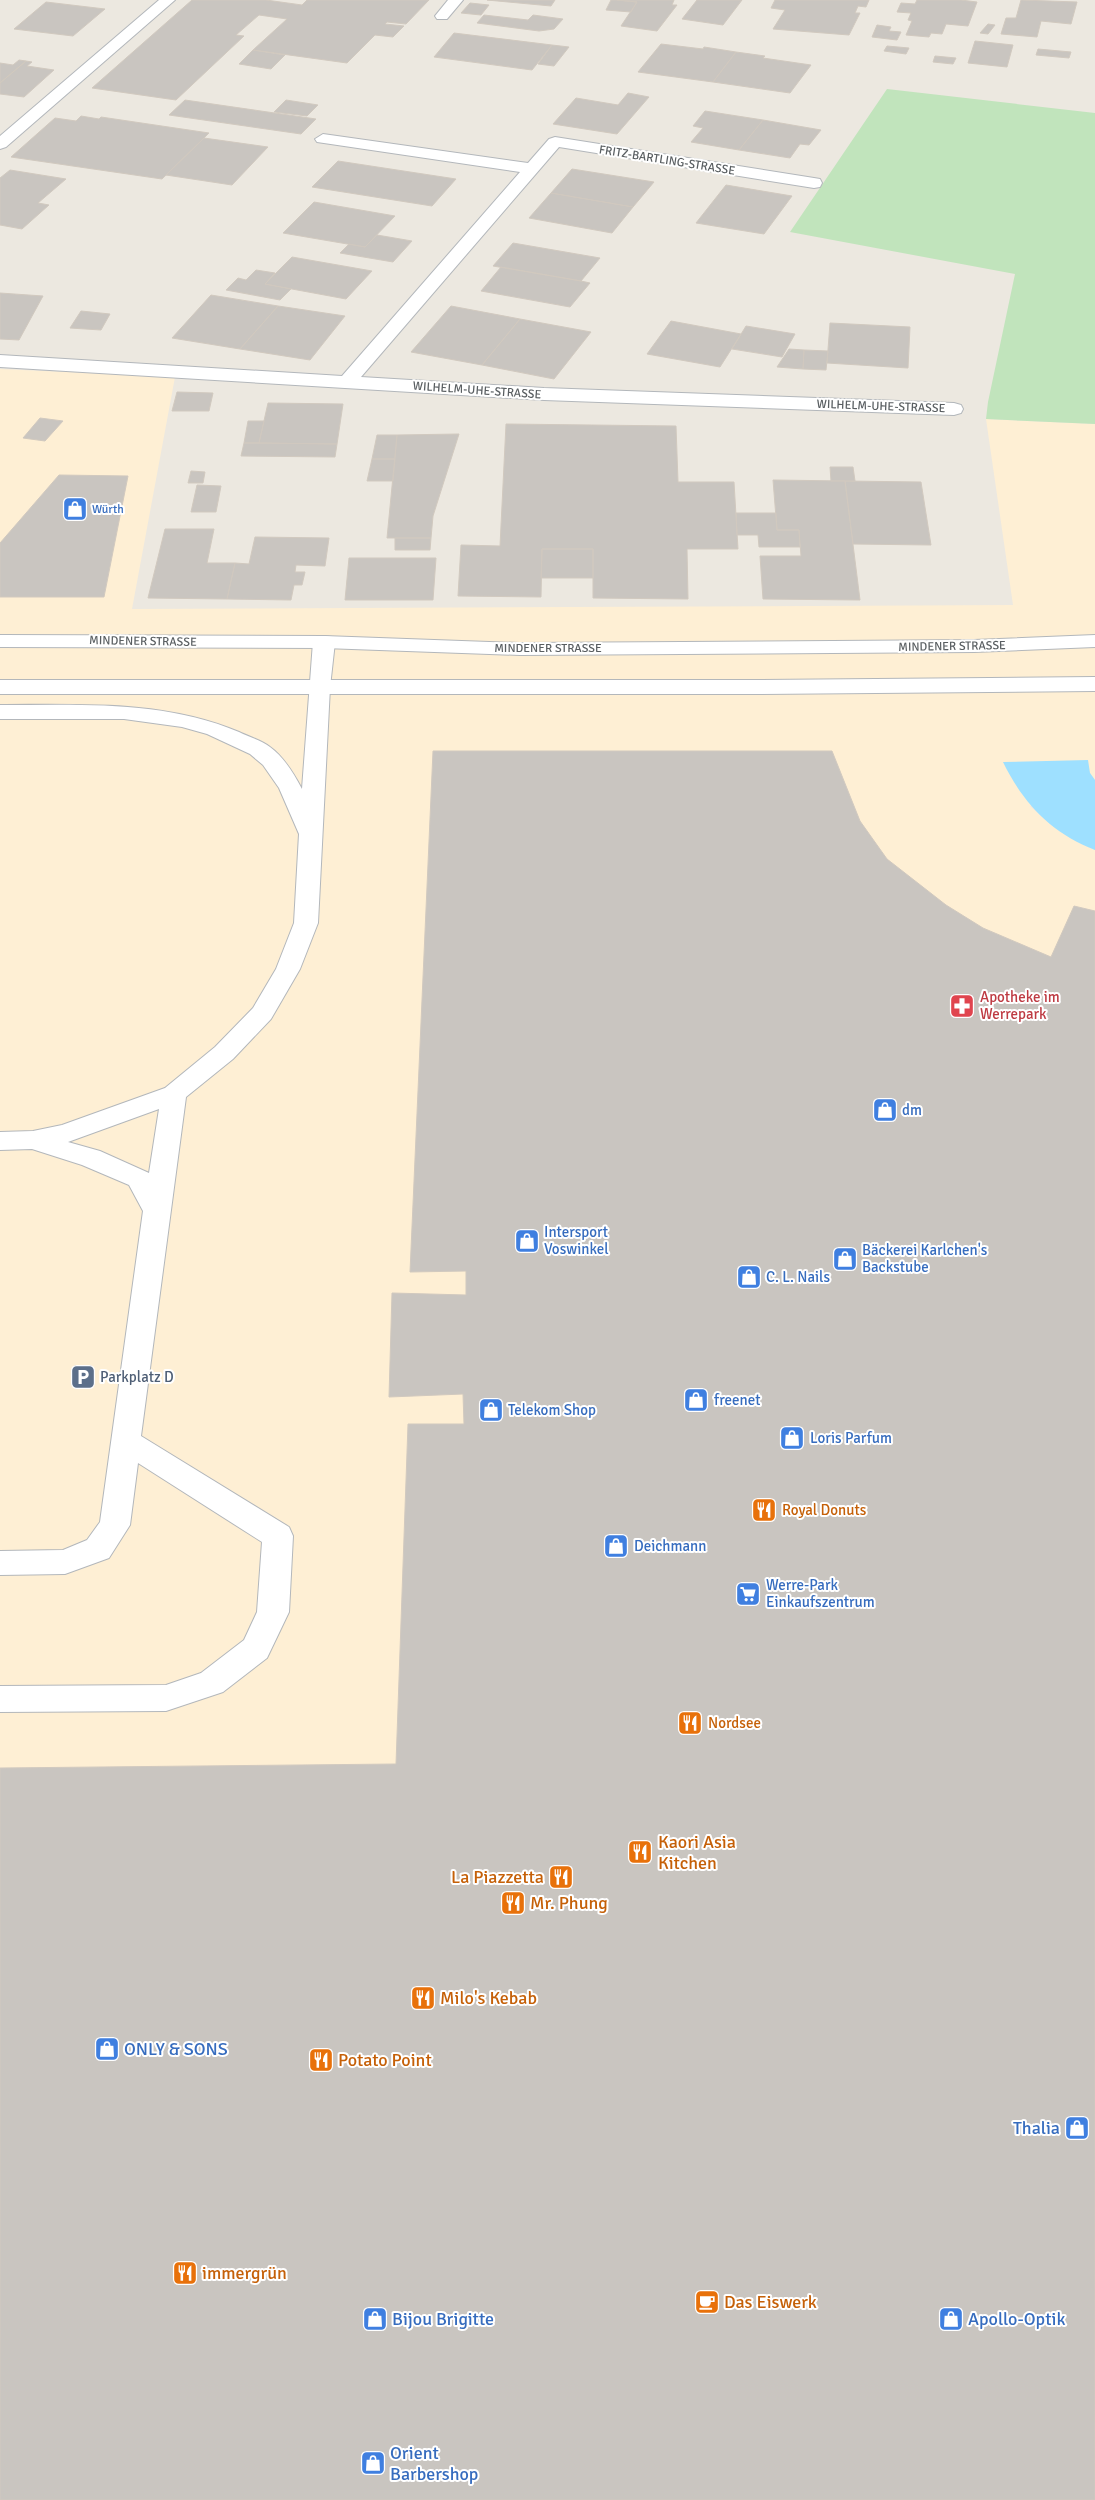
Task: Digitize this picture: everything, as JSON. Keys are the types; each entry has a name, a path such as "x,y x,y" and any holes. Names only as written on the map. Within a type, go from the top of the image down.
{"street":[{"path":"0,144 168,0"},
{"path":"442,16 456,0"},
{"path":"323,139 532,169"},
{"name":"FRITZ-BARTLING-STRASSE","path":"348,381 556,142 814,183"},
{"name":"WILHELM-UHE-STRASSE","path":"0,362 544,394 954,409"},
{"name":"MINDENER STRASSE","path":"0,641 324,642 540,649 974,646 1095,641"},
{"path":"0,1141 34,1140 67,1133 174,1094 224,1053 262,1013 288,969 306,923 319,687 324,642"},
{"path":"0,687 760,688 1095,684"},
{"path":"0,712 112,712 166,717 218,730 262,752 272,762 288,784 311,836"},
{"path":"0,1563 65,1562 98,1549 115,1525 174,1094"},
{"path":"34,1140 91,1158 139,1179 158,1213"},
{"path":"0,1699 166,1698 212,1683 256,1649 273,1612 278,1536 126,1441"}],"shaded area":[{"name":"Werre-Park Einkaufszentrum","path":"0,369 175,377 132,609 1013,605 986,419 1095,424 1095,780 1090,773 1030,806 1051,825 1095,850 1095,2500 0,2500"}],"green space":[{"path":"887,89 1095,113 1095,424 986,419 1015,274 790,232"}],"water":[{"path":"1088,760 1090,773 1095,780 1095,850 1065,835 1040,815 1020,791 1003,762"}],"building":[{"path":"192,0 266,0 302,5 307,0 429,0 406,24 387,22 385,24 404,26 393,37 375,35 347,63 253,50 287,19 259,15 236,35 244,36 176,100 92,88"},
{"path":"487,0 555,0 551,6"},
{"path":"611,0 637,2 631,12 606,10"},
{"path":"617,0 674,0 672,5 677,5 657,31 621,26 637,2"},
{"path":"697,0 742,0 723,25 682,19"},
{"path":"775,0 869,0 866,7 858,6 855,13 860,13 849,35 773,29 785,10 771,8"},
{"path":"917,0 977,2 968,26 946,24 942,34 931,33 929,37 906,35 912,21 908,20 911,13 897,12 901,3 915,4"},
{"path":"1021,0 1077,2 1071,24 1041,21 1037,37 1001,34 1006,18 1016,18"},
{"path":"46,2 105,9 73,36 14,29"},
{"path":"470,3 489,5 481,15 461,13"},
{"path":"484,15 528,20 533,15 563,19 554,29 539,31 477,23"},
{"path":"988,24 995,25 988,34 980,33"},
{"path":"877,25 891,27 889,31 901,32 897,40 872,37"},
{"path":"454,33 552,45 532,70 434,57"},
{"path":"975,41 1013,45 1007,67 968,63"},
{"path":"661,44 703,49 704,47 736,52 713,82 638,72"},
{"path":"552,45 569,47 554,66 538,64"},
{"path":"887,46 909,48 906,54 884,51"},
{"path":"1038,49 1071,52 1069,58 1036,55"},
{"path":"253,50 285,55 271,69 239,64"},
{"path":"736,52 811,65 790,93 713,82"},
{"path":"935,56 956,58 953,64 933,62"},
{"path":"19,60 26,61 0,83 0,63 13,65"},
{"path":"26,61 32,62 27,66 54,70 24,97 0,94 0,83"},
{"path":"628,93 649,97 617,134 553,124 576,98 618,105"},
{"path":"185,100 316,119 301,134 169,115"},
{"path":"286,100 318,105 307,116 274,112"},
{"path":"705,111 763,120 739,150 691,142 703,128 693,126"},
{"path":"81,116 99,119 101,117 209,133 162,179 11,157 55,118 76,121"},
{"path":"763,120 821,130 809,145 800,144 790,158 739,150"},
{"path":"204,138 268,147 232,185 166,175"},
{"path":"338,161 456,179 432,206 312,187"},
{"path":"572,169 654,182 633,207 551,193"},
{"path":"10,170 66,179 38,203 49,205 22,229 0,225 0,178"},
{"path":"726,185 792,196 764,234 696,223"},
{"path":"551,193 633,207 612,233 529,218"},
{"path":"314,202 395,216 365,247 283,233"},
{"path":"377,235 412,241 393,262 340,253 349,244 365,247"},
{"path":"513,243 600,258 581,281 493,266"},
{"path":"292,257 372,271 346,299 265,284"},
{"path":"501,267 590,283 570,307 481,291"},
{"path":"256,270 275,273 265,284 291,289 280,300 226,290 238,278 246,280"},
{"path":"0,293 43,296 19,340 0,339"},
{"path":"211,295 278,306 240,349 172,338"},
{"path":"278,306 345,316 310,360 240,349"},
{"path":"451,306 520,319 482,365 411,352"},
{"path":"81,311 110,314 101,330 70,328"},
{"path":"520,319 591,332 554,379 482,365"},
{"path":"671,321 741,334 720,367 647,354"},
{"path":"830,323 910,327 908,368 827,363"},
{"path":"746,326 795,334 782,357 732,349"},
{"path":"789,349 804,350 803,369 777,367"},
{"path":"804,350 828,351 826,370 803,369"},
{"path":"177,392 213,393 209,411 172,411"},
{"path":"268,403 343,404 337,444 259,443"},
{"path":"40,418 63,421 45,441 23,438"},
{"path":"248,421 264,421 259,443 244,443"},
{"path":"506,424 676,426 678,482 734,482 738,549 687,549 688,599 593,598 593,549 542,549 541,597 458,596 461,545 500,546"},
{"path":"459,434 433,516 431,538 387,538 397,435"},
{"path":"377,435 397,435 395,459 372,459"},
{"path":"244,443 337,444 335,457 241,456"},
{"path":"372,459 395,459 393,481 367,481"},
{"path":"830,467 853,467 855,481 831,481"},
{"path":"191,471 205,472 203,483 188,483"},
{"name":"Würth","path":"59,475 128,476 104,597 0,597 0,543"},
{"path":"773,480 845,481 860,600 763,599 760,556 801,556 799,530 777,530"},
{"path":"845,481 921,482 931,545 853,544"},
{"path":"197,485 221,486 216,512 191,512"},
{"path":"736,513 776,513 777,530 799,530 800,547 759,547 758,535 737,535"},
{"path":"165,529 214,529 207,563 235,563 227,599 148,598"},
{"path":"255,537 329,538 325,566 296,565 295,572 305,572 302,585 294,585 291,600 227,599 235,563 249,564"},
{"path":"395,538 431,538 430,550 395,550"},
{"path":"542,549 593,549 593,578 541,578"},
{"path":"349,558 436,558 433,600 345,600"},
{"name":"Werre-Park Einkaufszentrum","path":"433,751 832,751 860,821 887,859 946,905 983,928 1051,957 1074,906 1095,911 1095,2500 0,2500 0,1768 396,1764 408,1424 464,1424 463,1394 389,1397 392,1293 466,1295 466,1271 410,1272"}],"place":[{"name":"Würth","path":"75,509"},
{"name":"Apotheke im Werrepark","path":"962,1006"},
{"name":"dm","path":"885,1110"},
{"name":"Intersport Voswinkel","path":"527,1241"},
{"name":"Bäckerei Karlchen's Backstube","path":"845,1259"},
{"name":"C. L. Nails","path":"749,1277"},
{"name":"Parkplatz D","path":"83,1377"},
{"name":"freenet","path":"696,1400"},
{"name":"Telekom Shop","path":"491,1410"},
{"name":"Loris Parfum","path":"792,1438"},
{"name":"Royal Donuts","path":"764,1510"},
{"name":"Deichmann","path":"616,1546"},
{"name":"Werre-Park Einkaufszentrum","path":"748,1594"},
{"name":"Nordsee","path":"690,1723"},
{"name":"Kaori Asia Kitchen","path":"640,1852"},
{"name":"La Piazzetta","path":"561,1877"},
{"name":"Mr. Phung","path":"513,1903"},
{"name":"Milo's Kebab","path":"423,1998"},
{"name":"ONLY & SONS","path":"107,2049"},
{"name":"Potato Point","path":"321,2060"},
{"name":"Thalia","path":"1077,2128"},
{"name":"immergrün","path":"185,2273"},
{"name":"Das Eiswerk","path":"707,2302"},
{"name":"Bijou Brigitte","path":"375,2319"},
{"name":"Apollo-Optik","path":"951,2319"},
{"name":"Orient Barbershop","path":"373,2463"}]}
